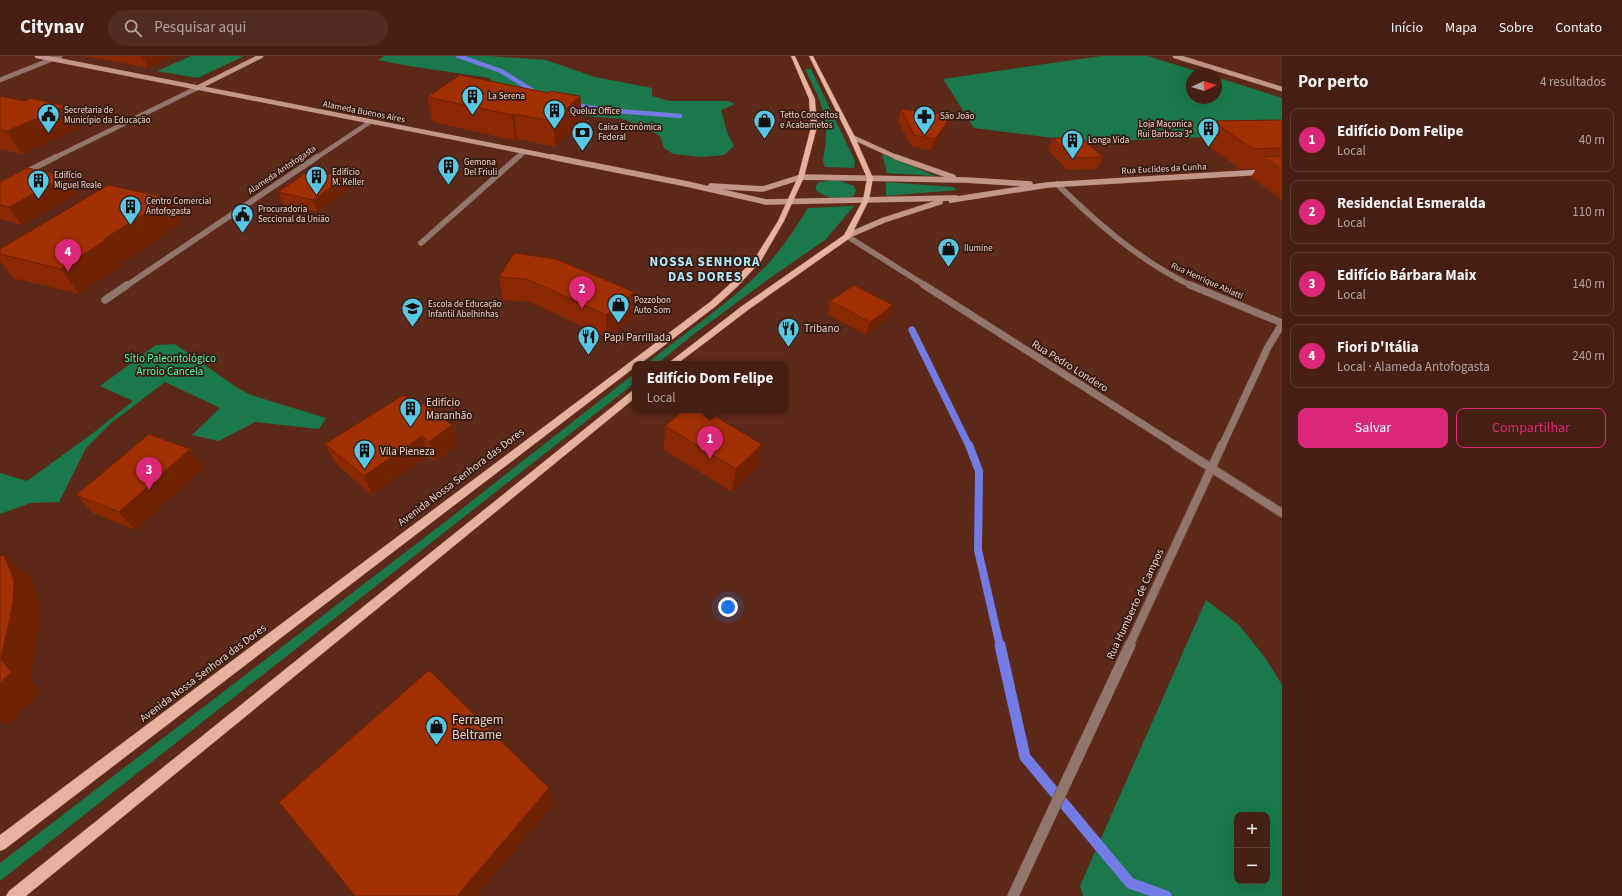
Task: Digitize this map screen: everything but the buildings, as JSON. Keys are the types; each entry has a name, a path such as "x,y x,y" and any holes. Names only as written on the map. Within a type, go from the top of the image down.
{"main road":[{"name":"Avenida Nossa Senhora das Dores","path":"638,361 713,304 734,286 758,259 790,201 801,177 814,127 812,99 793,56"},
{"path":"675,361 745,308 847,236 866,200 870,178 852,137 811,56"},
{"name":"Avenida Nossa Senhora das Dores","path":"0,844 632,365"},
{"path":"14,896 632,395"}],"street":[{"name":"Alameda Buenos Aires","path":"37,56 688,184 766,202 866,200"},
{"path":"0,80 60,56"},
{"path":"21,175 261,56"},
{"path":"1175,56 1282,89"},
{"name":"Alameda Antofogasta","path":"105,300 370,122"},
{"name":"Rua Euclides da Cunha","path":"852,137 908,163 965,180"},
{"path":"421,243 524,152"},
{"name":"Rua Euclides da Cunha","path":"847,236 884,220 956,198 1057,184 1282,171"},
{"name":"Alameda Buenos Aires","path":"688,184 763,189 801,177 870,178"},
{"name":"Rua Euclides da Cunha","path":"870,178 965,180 1046,185"},
{"name":"Rua Henrique Abiatti","path":"1057,184 1100,225 1139,256 1196,288 1282,324"},
{"name":"Rua Euclides da Cunha","path":"866,200 956,198"},
{"name":"Rua Pedro Londero","path":"847,236 1282,513"},
{"name":"Rua Humberto de Campos","path":"1013,896 1268,347 1282,324"}],"green space":[{"path":"191,56 244,56 198,78 157,71"},
{"path":"384,56 490,56 546,60 595,77 652,88 652,96 669,101 728,101 735,104 721,110 727,132 734,146 724,155 702,157 673,154 664,148 660,136 646,128 623,119 593,117 557,110 493,85 490,78 378,60"},
{"path":"1101,56 1148,56 1186,68 1186,104 1222,104 1222,79 1282,98 1282,134 1085,142 974,128 943,79"},
{"path":"805,69 811,69 855,161 854,168 825,167 823,161 826,134 824,113 817,93"},
{"path":"882,154 936,176 887,173"},
{"path":"838,180 854,186 856,191 854,196 834,198 816,190 816,186 819,182"},
{"path":"886,182 953,187 957,190 886,196"},
{"path":"854,206 825,240 770,278 694,334 661,361 650,361 722,306 765,267 777,254 808,208"},
{"name":"Sítio Paleontológico Arroio Cancela","path":"175,344 236,387 251,395 326,418 319,429 255,422 219,441 192,435 220,408 165,382 110,424 86,448 59,502 30,503 0,514 0,473 27,481 93,433 133,401 100,386 156,345"},
{"path":"632,375 632,385 627,389 0,881 0,863 450,518"},
{"path":"1206,600 1239,625 1266,659 1282,685 1282,896 1083,896 1080,886"}],"waterway":[{"path":"458,56 501,71 538,94"},
{"path":"570,104 605,110 680,116"},
{"path":"912,330 969,446"},
{"path":"969,445 979,471 978,550 1000,646"},
{"path":"1000,645 1025,757 1130,883 1166,896"}],"place":[{"name":"La Serena","path":"473,116"},
{"name":"Queluz Office","path":"554,130"},
{"name":"Secretaria de Município da Educação","path":"49,134"},
{"name":"São João","path":"924,136"},
{"name":"Tetto Conceitos e Acabametos","path":"765,140"},
{"name":"Loja Maçonica Rui Barbosa 3ª","path":"1208,148"},
{"name":"Caixa Econômica Federal","path":"583,152"},
{"name":"Longa Vida","path":"1072,160"},
{"name":"Gemona Del Friuli","path":"449,186"},
{"name":"Edifício M. Keller","path":"316,196"},
{"name":"Edifício Miguel Reale","path":"39,200"},
{"name":"Centro Comercial Antofogasta","path":"131,226"},
{"name":"Procuradoria Seccional da União","path":"242,234"},
{"name":"Ilumine","path":"948,268"},
{"name":"Fiori D'Itália","path":"68,272"},
{"name":"Residencial Esmeralda","path":"582,309"},
{"name":"Pozzobon Auto Som","path":"619,324"},
{"name":"Escola de Educação Infantil Abelhinhas","path":"413,328"},
{"name":"Tribano","path":"789,348"},
{"name":"Papi Parrillada","path":"588,356"},
{"name":"Edifício Maranhão","path":"410,428"},
{"name":"Edifício Dom Felipe","path":"710,459"},
{"name":"Vila Pieneza","path":"365,470"},
{"name":"Edifício Bárbara Maix","path":"149,490"},
{"name":"Ferragem Beltrame","path":"436,746"}],"district":[{"name":"NOSSA SENHORA DAS DORES","path":"705,270"}]}
